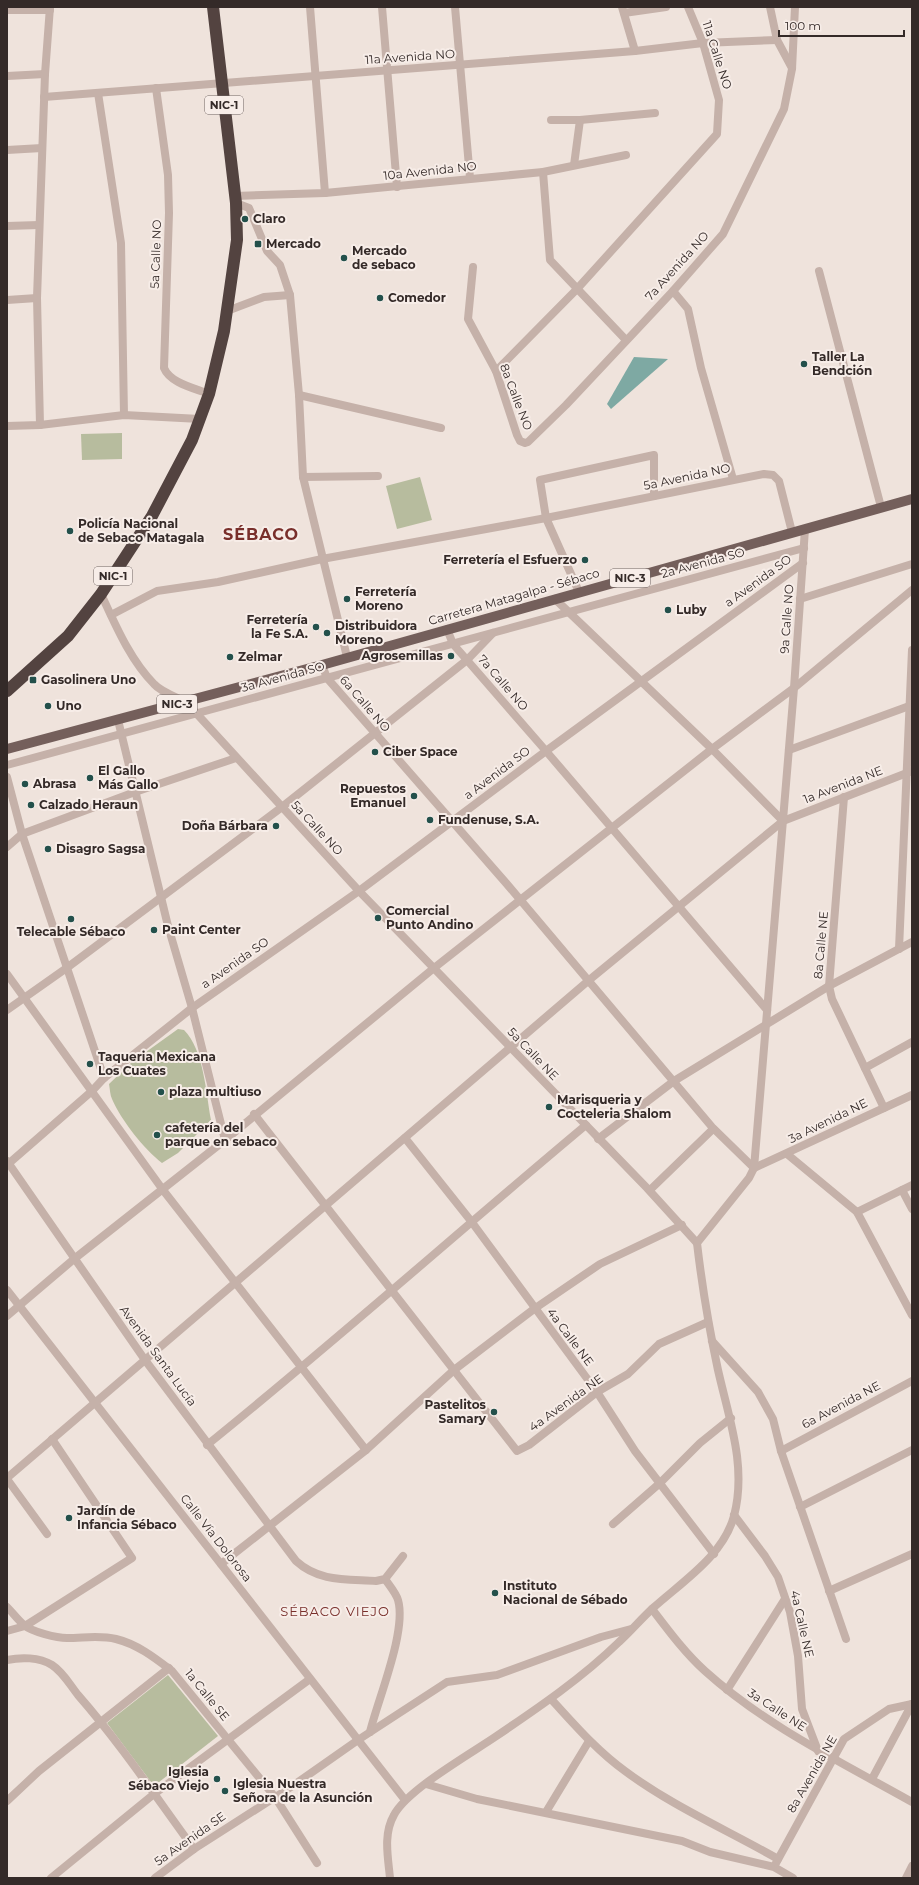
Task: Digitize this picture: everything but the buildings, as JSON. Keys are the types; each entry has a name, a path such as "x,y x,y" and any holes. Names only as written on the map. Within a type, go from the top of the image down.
{"highway":[{"name":"NIC-1","path":"7,691 68,636 101,594 152,516 192,440 209,394 224,331 237,240 236,199 213,7"}],"main road":[{"name":"Carretera Matagalpa - Sébaco","path":"7,749 322,665 912,498"}],"street":[{"path":"310,7 325,194"},
{"path":"382,7 397,187"},
{"path":"455,7 470,178"},
{"path":"636,51 623,10 666,7"},
{"name":"11a Calle NO","path":"577,289 717,134 719,100 703,43 688,7"},
{"path":"770,7 777,40 792,69"},
{"name":"7a Avenida NO","path":"525,443 566,405 625,339 673,290 722,234 784,109 792,69 795,7"},
{"path":"7,10 50,9 45,74 36,298 40,425"},
{"name":"11a Avenida NO","path":"44,97 636,51 703,43 777,40"},
{"path":"7,76 45,74"},
{"name":"5a Calle NO","path":"156,88 168,175 169,213 164,368 166,373 172,378 209,394"},
{"path":"98,93 121,243 124,415"},
{"path":"551,120 580,120 655,113"},
{"path":"574,165 580,120"},
{"path":"7,150 42,148"},
{"name":"10a Avenida NO","path":"236,199 325,194 470,178 543,172 626,155"},
{"path":"543,172 550,260 625,339"},
{"path":"236,199 249,208 267,251 280,265 290,295 299,395 303,477 347,657"},
{"path":"7,226 39,225"},
{"name":"8a Calle NO","path":"473,267 468,319 496,372 517,435 520,440 525,443"},
{"path":"819,271 881,507"},
{"path":"496,372 577,289"},
{"path":"673,290 688,309 701,368 733,479"},
{"path":"227,311 264,297 290,295"},
{"path":"7,300 36,298"},
{"path":"299,395 440,428"},
{"path":"7,426 40,425 124,415 200,420"},
{"path":"579,592 546,518 540,480 654,455 654,496"},
{"name":"5a Avenida NO","path":"111,615 156,591 218,582 322,559 546,518 733,479 764,474 773,475 779,481 792,532"},
{"path":"303,477 378,476"},
{"name":"9a Calle NO","path":"754,1168 794,688 805,528"},
{"name":"2a Avenida SO","path":"493,634 804,548"},
{"name":"a Avenida SO","path":"7,1163 92,1091 104,1078 192,1008 359,891 546,751 803,563"},
{"path":"800,599 912,564"},
{"path":"7,1316 74,1259 225,1140 254,1114 434,968 521,901 712,749 794,688 912,590"},
{"name":"5a Calle NO","path":"101,594 137,662 154,685 186,702 359,891 434,968"},
{"path":"555,599 712,749 782,821"},
{"name":"7a Calle NO","path":"447,629 453,644 767,1010"},
{"path":"7,1010 24,996 68,967 282,807 374,732 467,660 493,634"},
{"name":"3a Avenida SO","path":"7,765 493,634"},
{"path":"899,949 903,848 909,772 912,650"},
{"name":"6a Calle NO","path":"322,665 327,678 521,901 713,1129 754,1168"},
{"path":"789,750 911,706"},
{"path":"118,720 161,897 192,1008 225,1140"},
{"path":"7,846 22,834 135,792 236,758"},
{"name":"1a Avenida NE","path":"145,1360 588,981 782,821 909,772"},
{"path":"7,777 22,834 68,967 104,1078"},
{"name":"8a Calle NE","path":"844,797 829,986 832,999 884,1108"},
{"path":"903,848 912,845"},
{"path":"598,1139 674,1081 829,986 912,942"},
{"name":"5a Calle NE","path":"434,968 598,1139 650,1190 697,1243"},
{"path":"7,974 163,1190 366,1450"},
{"path":"865,1068 912,1042"},
{"name":"3a Avenida NE","path":"754,1168 912,1095"},
{"path":"254,1114 454,1370"},
{"path":"207,1445 302,1368 471,1221 586,1125"},
{"path":"650,1190 713,1129"},
{"name":"4a Calle NE","path":"405,1138 471,1221 534,1309 597,1392 660,1484 714,1554"},
{"path":"787,1154 857,1212 912,1315"},
{"name":"Avenida Santa Lucía","path":"7,1163 145,1360 207,1445 296,1561 306,1570 318,1576 376,1581 385,1579"},
{"path":"390,1878 387,1843 389,1825 395,1813 405,1800 426,1784 551,1699 620,1642 652,1609 714,1554 726,1537 734,1515 739,1483 738,1453 708,1322 697,1243 749,1178 754,1168"},
{"path":"857,1212 912,1185"},
{"path":"902,1190 912,1209"},
{"path":"220,1564 366,1450 454,1370 534,1309 600,1264 682,1225"},
{"name":"Calle Vía Dolorosa","path":"7,1290 405,1800"},
{"name":"4a Avenida NE","path":"454,1370 517,1451 529,1445 597,1392 628,1374 659,1344 708,1322"},
{"path":"712,1340 758,1392 772,1420 800,1507 846,1639"},
{"path":"47,1534 7,1478 145,1360"},
{"name":"6a Avenida NE","path":"781,1450 912,1381"},
{"path":"613,1524 660,1484 700,1443 731,1418"},
{"path":"7,1631 25,1626 132,1558 52,1440"},
{"path":"800,1507 912,1450"},
{"name":"4a Calle NE","path":"734,1515 765,1556 778,1577 785,1599 798,1656 802,1709 818,1751"},
{"path":"829,1590 912,1554"},
{"path":"370,1732 375,1709 392,1660 400,1619 398,1599 385,1579 403,1556"},
{"path":"727,1690 785,1599"},
{"path":"7,1607 25,1626"},
{"name":"3a Calle NE","path":"652,1609 674,1637 704,1670 727,1690 776,1726 818,1751 832,1757 912,1802"},
{"name":"1a Calle SE","path":"25,1626 38,1632 66,1638 96,1636 117,1639 137,1647 169,1668 275,1797 317,1863"},
{"name":"5a Avenida SE","path":"155,1878 194,1849 275,1797 358,1740 447,1682 497,1675 601,1637 631,1629"},
{"path":"7,1660 28,1658 52,1665 61,1673 102,1722 194,1849"},
{"path":"7,1800 39,1771 169,1668"},
{"path":"51,1878 154,1794 310,1679"},
{"path":"551,1699 589,1741 625,1771 671,1801 778,1859"},
{"path":"872,1779 912,1704"},
{"name":"8a Avenida NE","path":"774,1867 832,1757 844,1739 889,1709 912,1704"},
{"path":"546,1812 589,1741"},
{"path":"426,1784 477,1798 682,1841 710,1852 774,1867 793,1878"},
{"path":"906,1878 912,1866"}],"green space":[{"path":"122,433 122,459 82,460 81,434"},
{"path":"420,477 432,520 397,529 386,486"},
{"path":"178,1029 184,1030 191,1039 200,1060 206,1085 211,1120 178,1153 162,1163 148,1150 127,1125 112,1099 109,1084 132,1062"},
{"path":"168,1675 218,1736 154,1786 107,1723"}],"water":[{"path":"634,357 668,359 611,409 607,404"}],"place":[{"name":"Claro","path":"245,219"},
{"name":"Mercado","path":"258,244"},
{"name":"Mercado de sebaco","path":"344,258"},
{"name":"Comedor","path":"380,298"},
{"name":"Taller La Bendción","path":"804,364"},
{"name":"Policía Nacional de Sebaco Matagala","path":"70,531"},
{"name":"Ferretería el Esfuerzo","path":"585,560"},
{"name":"Ferretería Moreno","path":"347,599"},
{"name":"Luby","path":"668,610"},
{"name":"Ferretería la Fe S.A.","path":"316,627"},
{"name":"Distribuidora Moreno","path":"327,633"},
{"name":"Agrosemillas","path":"451,656"},
{"name":"Zelmar","path":"230,657"},
{"name":"Gasolinera Uno","path":"33,680"},
{"name":"Uno","path":"48,706"},
{"name":"Ciber Space","path":"375,752"},
{"name":"El Gallo Más Gallo","path":"90,778"},
{"name":"Abrasa","path":"25,784"},
{"name":"Repuestos Emanuel","path":"414,796"},
{"name":"Calzado Heraun","path":"31,805"},
{"name":"Fundenuse, S.A.","path":"430,820"},
{"name":"Doña Bárbara","path":"276,826"},
{"name":"Disagro Sagsa","path":"48,849"},
{"name":"Comercial Punto Andino","path":"378,918"},
{"name":"Telecable Sébaco","path":"71,919"},
{"name":"Paint Center","path":"154,930"},
{"name":"Taqueria Mexicana Los Cuates","path":"90,1064"},
{"name":"plaza multiuso","path":"161,1092"},
{"name":"Marisqueria y Cocteleria Shalom","path":"549,1107"},
{"name":"cafetería del parque en sebaco","path":"157,1135"},
{"name":"Pastelitos Samary","path":"494,1412"},
{"name":"Jardín de Infancia Sébaco","path":"69,1518"},
{"name":"Instituto Nacional de Sébado","path":"495,1593"},
{"name":"Iglesia Sébaco Viejo","path":"217,1779"},
{"name":"Iglesia Nuestra Señora de la Asunción","path":"225,1791"}],"district":[{"name":"SÉBACO","path":"261,534"},
{"name":"SÉBACO VIEJO","path":"335,1611"}]}
